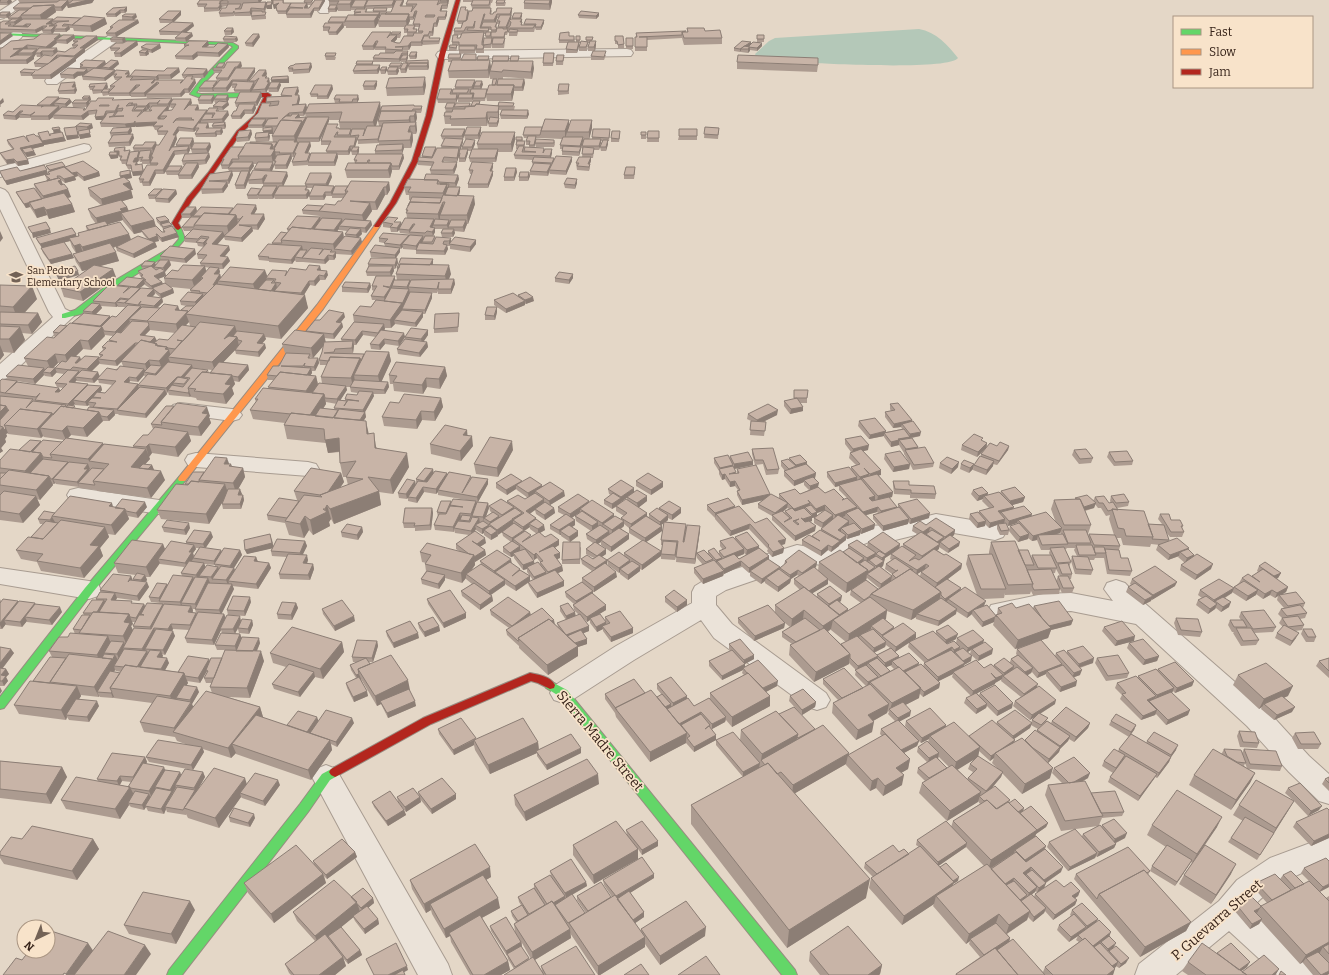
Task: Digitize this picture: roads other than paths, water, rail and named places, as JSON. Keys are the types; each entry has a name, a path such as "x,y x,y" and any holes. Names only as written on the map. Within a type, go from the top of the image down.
{"street":[{"path":"0,16 25,0"},
{"path":"324,11 330,0"},
{"path":"0,705 89,590 232,415 312,306 393,203 415,161 429,116 442,55 458,3"},
{"path":"0,34 235,45 236,47 202,82 193,94 201,96 268,95 257,116 239,132 216,163 210,174 189,199 175,223 182,239 175,247 112,286 78,312 65,316 0,374"},
{"path":"0,48 17,35"},
{"path":"52,81 112,39"},
{"path":"442,55 626,53"},
{"path":"0,172 84,148"},
{"path":"0,193 7,226 58,312 65,316"},
{"path":"180,409 232,415"},
{"path":"196,460 308,469"},
{"path":"78,495 158,507"},
{"path":"817,700 723,631 704,607 704,592 717,584 750,574 768,562 797,554 821,557 834,554 851,540 866,534 891,533 936,522 995,532"},
{"path":"0,576 89,590"},
{"path":"1116,589 1143,616 1257,718 1299,764 1329,792"},
{"path":"999,611 1043,603 1071,602 1143,616"},
{"path":"563,693 625,653 704,607"},
{"name":"Sierra Madre Street","path":"326,777 348,763 427,721 530,678 541,679 563,693 790,975"},
{"path":"174,975 304,808 326,777 436,975"},
{"name":"P. Guevarra Street","path":"1151,975 1230,912 1248,890 1281,868 1329,849"},
{"path":"1230,912 1301,975"}],"place":[{"name":"San Pedro Elementary School","path":"16,277"}]}
